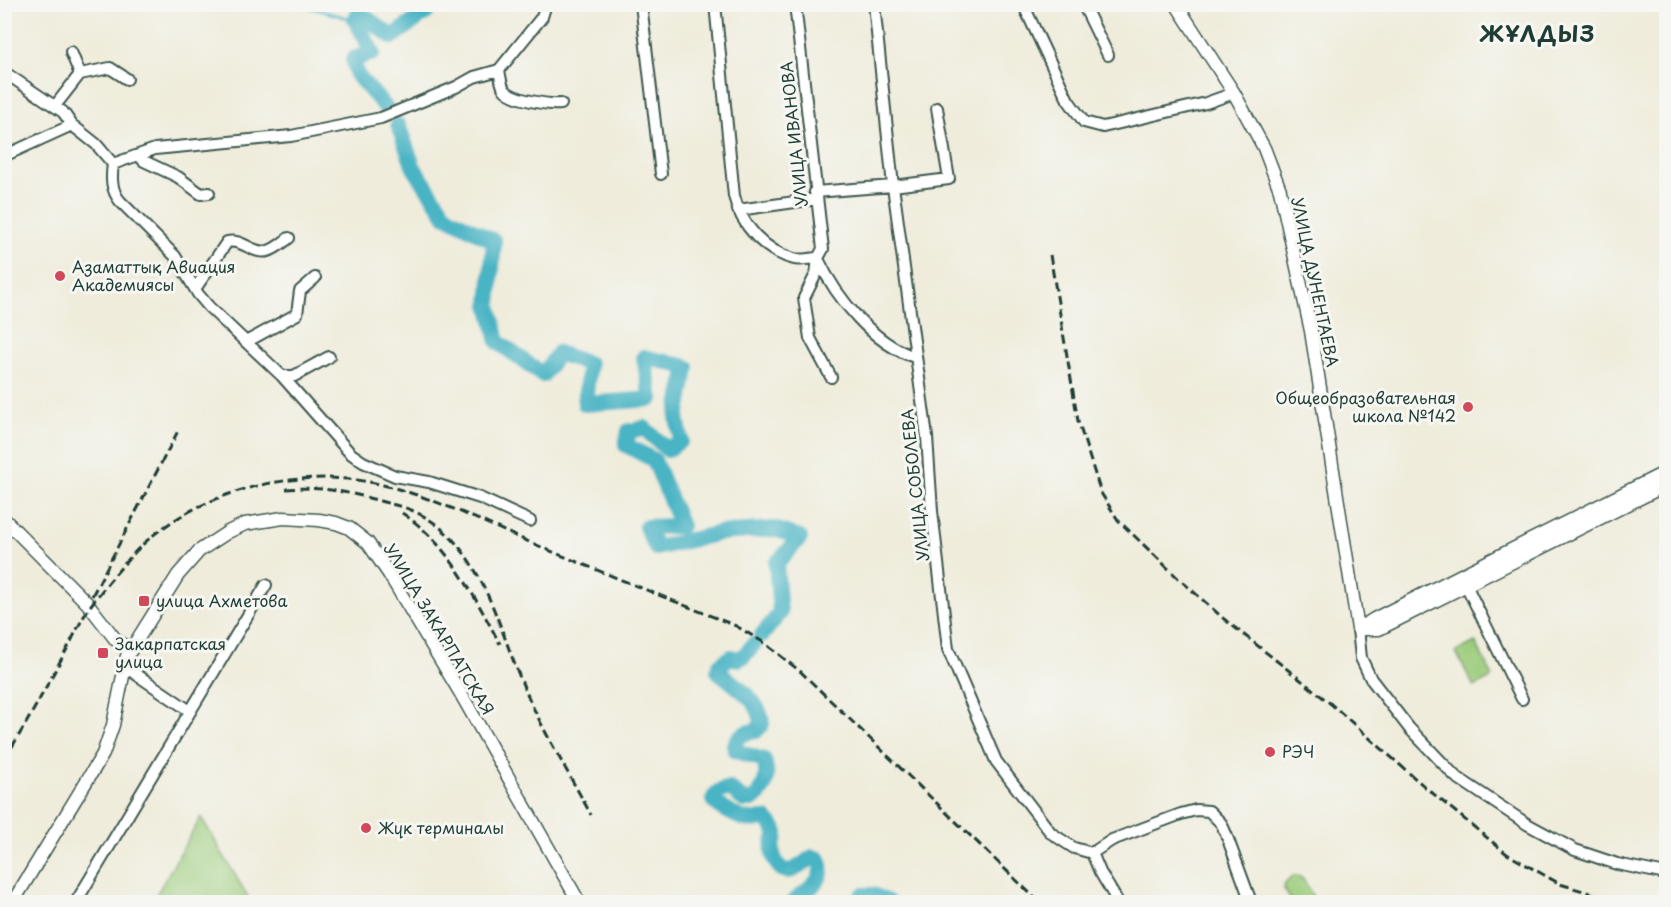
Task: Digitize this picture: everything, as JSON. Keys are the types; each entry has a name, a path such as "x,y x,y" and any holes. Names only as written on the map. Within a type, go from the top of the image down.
{"street":[{"path":"113,164 155,150 291,136 381,118 456,87 474,77 499,70 542,17 546,4"},
{"path":"641,4 661,174"},
{"path":"715,4 734,196 738,210 750,230 776,252 796,260 818,258 838,296 881,339 898,352 915,357"},
{"name":"УЛИЦА ИВАНОВА","path":"795,4 822,249 816,274 804,298 810,338 831,377"},
{"name":"УЛИЦА СОБОЛЕВА","path":"874,4 893,186 927,437 932,511 948,649 996,761 1052,833 1074,848 1092,853"},
{"path":"1023,4 1062,89 1084,122 1103,127 1206,104 1234,93"},
{"path":"1083,4 1108,55"},
{"name":"УЛИЦА ДУНЕНТАЕВА","path":"1176,4 1234,93 1264,148 1280,190 1311,331 1358,629"},
{"path":"71,52 80,74"},
{"path":"55,106 80,74 110,68 127,79"},
{"path":"499,70 504,89 509,93 549,105 561,104"},
{"path":"4,72 63,112 72,125 96,144 113,164 111,178 114,194 175,256 209,307 282,376 339,443 363,462 395,476 429,482 480,498 530,520"},
{"path":"738,210 815,196 949,179 937,108"},
{"path":"4,156 72,125"},
{"path":"138,155 144,161 178,177 201,194 209,193"},
{"path":"195,289 227,242 235,240 260,252 271,250 289,238"},
{"path":"246,342 297,314 300,291 315,278"},
{"path":"282,376 294,376 329,357"},
{"path":"1358,629 1666,472"},
{"path":"1358,629 1379,629 1666,484"},
{"name":"УЛИЦА ЗАКАРПАТСКАЯ","path":"130,650 188,563 199,551 228,532 245,524 283,518 319,520 349,528 368,543 389,574 579,903"},
{"path":"4,519 88,604 116,640 130,650 124,666 113,725 103,753 13,903"},
{"path":"76,903 266,585"},
{"path":"1466,585 1522,699"},
{"path":"1358,629 1361,658 1371,679 1409,728 1455,776 1527,824 1575,850 1617,864 1666,874"},
{"path":"124,666 190,711"},
{"path":"1118,903 1092,853 1112,840 1196,810 1209,811 1221,823 1251,903"}],"green space":[{"path":"1475,642 1493,677 1474,687 1456,652"},
{"path":"201,817 251,902 152,902"},
{"path":"1293,876 1303,879 1316,902 1292,902 1284,889 1285,883"}],"waterway":[{"path":"297,4 355,20"},
{"path":"388,110 357,75 353,59 373,53 355,20 359,12 392,37 427,12 422,4"},
{"path":"398,125 414,168 446,216 494,241 489,304 498,342 543,375 558,353 589,364 585,404 651,399 644,357 687,367 677,417 681,440 668,450 644,428 629,431 626,445 654,460 681,526 646,527 656,548 720,533 775,529 800,538 776,564 780,613 762,635"},
{"path":"754,644 744,656 738,659 731,657 720,665 718,671 746,694 761,715 762,724 756,731 742,735 734,746 736,751 764,760 765,782 760,792 752,800 744,800 730,789 719,792 713,800 742,818 766,819 776,832 773,844 774,858 783,870 795,869 813,857 819,859 821,866 819,878 810,889 793,902"},
{"path":"858,902 863,895 873,895 888,902"}],"railway":[{"path":"1050,255 1078,421 1101,493 1118,520 1224,619 1331,704 1425,787 1507,854 1560,884 1620,902"},
{"path":"92,596 178,431"},
{"path":"4,759 91,605 134,553 165,526 223,496 254,487 287,480 320,478 352,480 403,490 441,504 736,626 763,642 801,672 1039,902"},
{"path":"286,489 334,490 403,507 435,524 455,543 472,565 485,590 534,709 591,815"},
{"path":"402,513 419,526 447,555 470,590 500,644"}],"place":[{"name":"Азаматтық Авиация Академиясы","path":"60,276"},
{"name":"Общеобразовательная школа №142","path":"1468,407"},
{"name":"улица Ахметова","path":"144,601"},
{"name":"Закарпатская улица","path":"103,653"},
{"name":"РЭЧ","path":"1270,752"},
{"name":"Жүк терминалы","path":"366,828"}],"district":[{"name":"ЖҰЛДЫЗ","path":"1538,34"}]}
